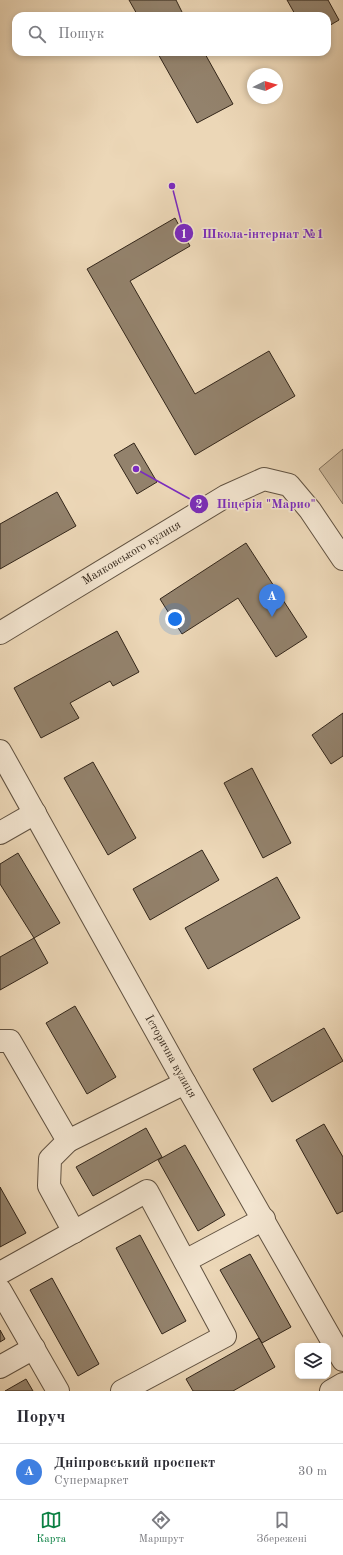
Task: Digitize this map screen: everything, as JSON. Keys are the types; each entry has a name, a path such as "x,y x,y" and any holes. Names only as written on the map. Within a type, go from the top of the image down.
{"street":[{"name":"Маяковського вулиця","path":"0,633 226,496 264,479 289,484 310,510 343,559"},
{"name":"Історична вулиця","path":"0,751 36,813 185,1083 264,1219 343,1360"},
{"path":"0,833 36,813"},
{"path":"0,1041 10,1041 68,1141"},
{"path":"74,1232 49,1186 50,1159 68,1141 185,1083"},
{"path":"0,1273 147,1192 225,1336 122,1391"},
{"path":"185,1261 264,1219"},
{"path":"0,1290 58,1391"},
{"path":"0,1367 34,1348"},
{"path":"331,1391 343,1384"}],"shaded area":[{"path":"343,449 343,504 319,469"}],"building":[{"path":"129,0 176,0 182,12 136,12"},
{"path":"287,0 328,0 339,20 331,25 331,12 294,12"},
{"path":"159,56 206,56 233,104 197,123"},
{"path":"175,218 190,246 130,281 195,394 269,351 295,396 195,455 87,269"},
{"path":"134,443 157,482 137,494 114,455"},
{"path":"57,492 76,526 0,569 0,524"},
{"path":"246,543 307,637 276,657 238,598 182,634 160,599"},
{"path":"117,631 139,672 113,686 110,681 70,703 79,718 41,738 14,688"},
{"path":"343,713 343,756 331,764 312,735"},
{"path":"93,762 136,838 108,855 64,778"},
{"path":"252,768 291,843 263,858 224,783"},
{"path":"202,850 219,880 150,920 133,889"},
{"path":"18,853 60,923 34,938 0,884 0,864"},
{"path":"277,877 300,918 208,969 185,928"},
{"path":"34,938 48,963 0,990 0,957"},
{"path":"75,1006 116,1077 87,1094 46,1023"},
{"path":"324,1028 343,1061 272,1102 253,1069"},
{"path":"324,1124 343,1157 343,1211 337,1214 296,1140"},
{"path":"146,1128 162,1157 93,1196 76,1167"},
{"path":"185,1145 225,1215 198,1231 158,1160"},
{"path":"0,1187 26,1233 0,1247"},
{"path":"140,1235 186,1321 162,1334 116,1248"},
{"path":"250,1254 291,1327 262,1343 220,1270"},
{"path":"52,1278 99,1364 78,1376 30,1290"},
{"path":"0,1330 5,1339 0,1342"},
{"path":"259,1338 275,1367 233,1391 193,1391 186,1379"},
{"path":"26,1379 33,1391 5,1391"}],"place":[{"name":"Школа-інтернат №1","path":"172,186"},
{"name":"Піцерія \"Марио\"","path":"136,469"},
{"name":"Дніпровський проспект","path":"272,617"}]}
